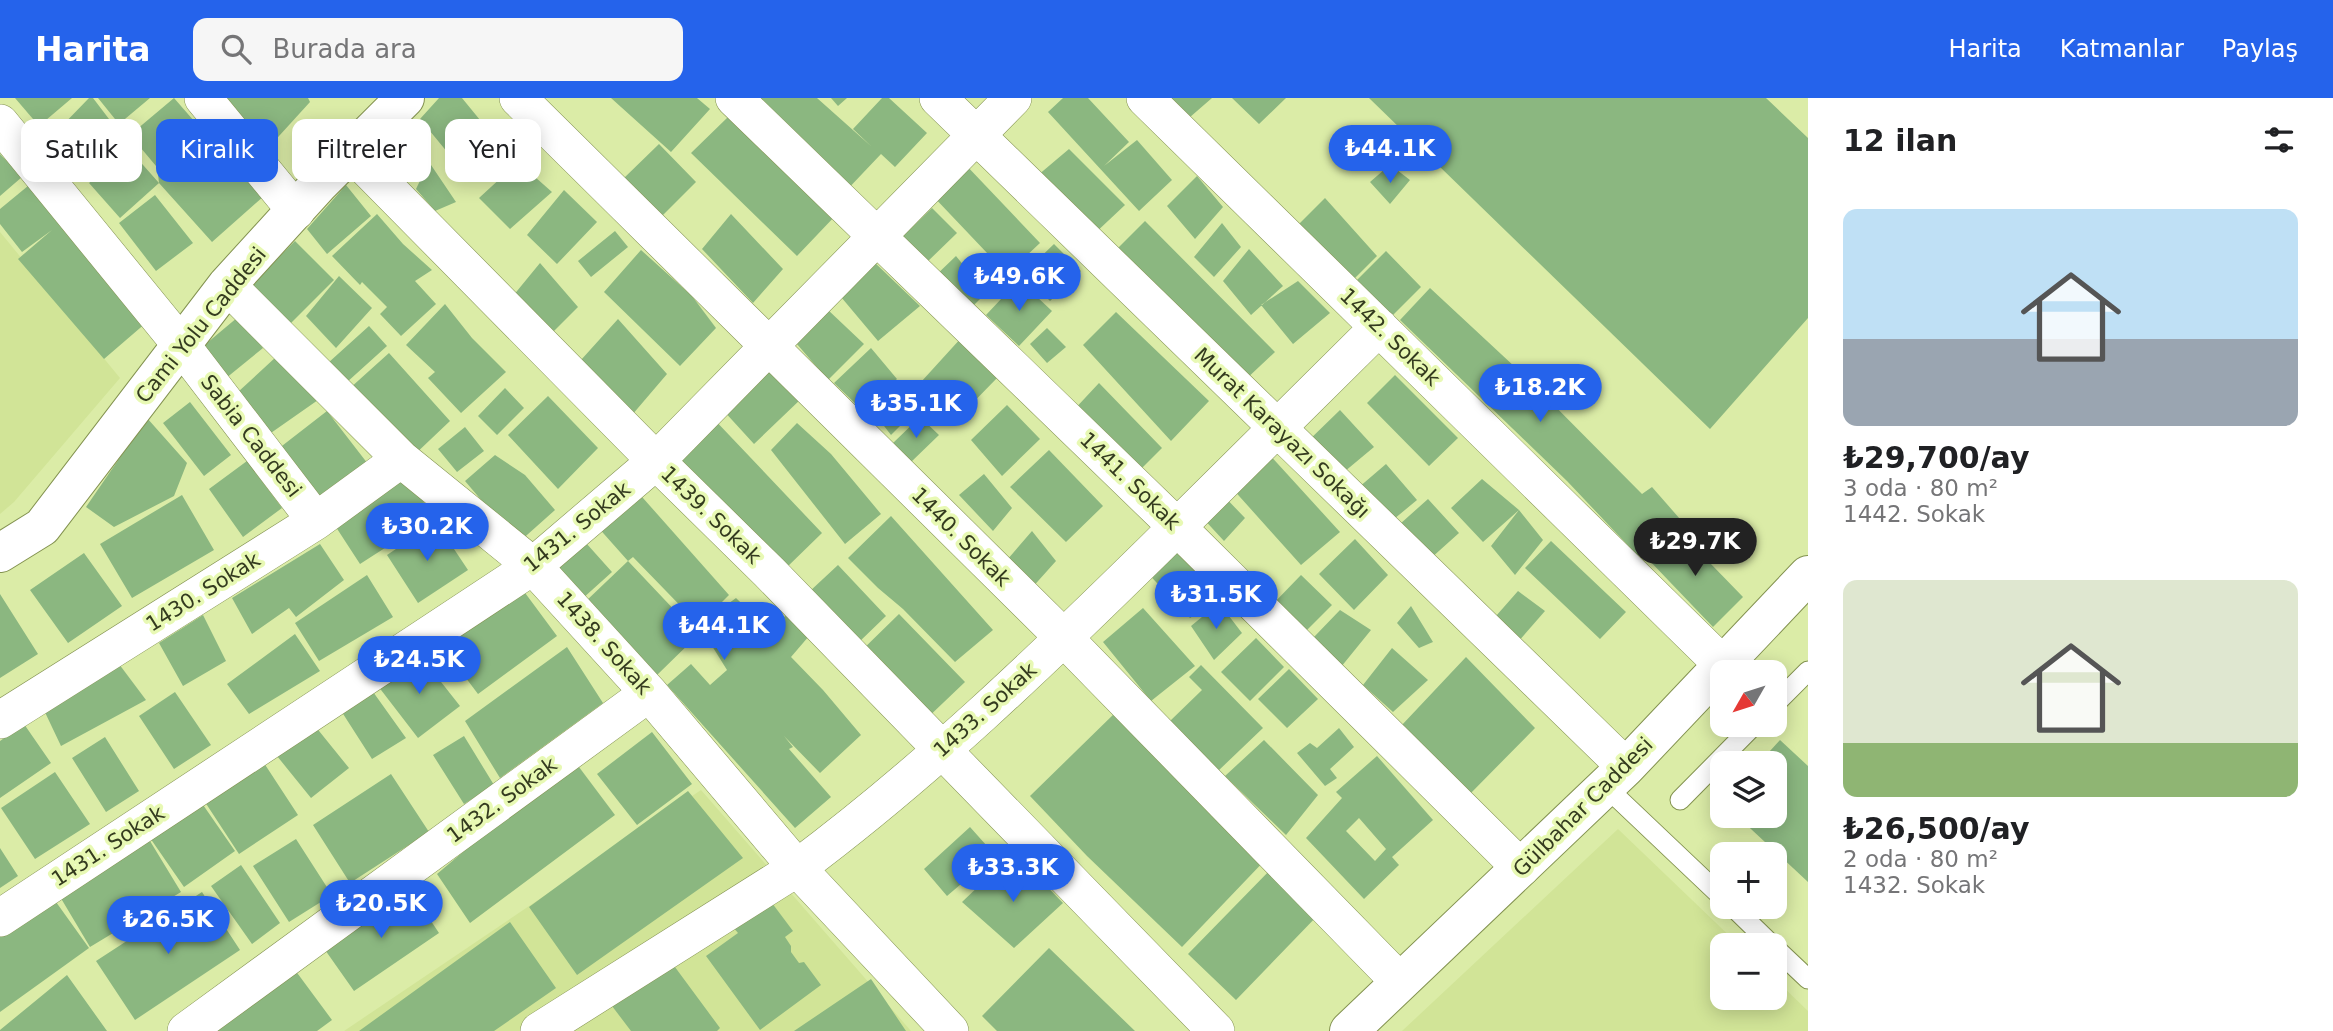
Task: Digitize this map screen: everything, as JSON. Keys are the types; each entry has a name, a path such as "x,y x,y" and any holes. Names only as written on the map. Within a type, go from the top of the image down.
{"main road":[{"name":"Cami Yolu Caddesi","path":"376,119 388,104"},
{"name":"Cami Yolu Caddesi","path":"0,553 42,527 227,285 321,182"},
{"name":"Gülbahar Caddesi","path":"1728,660 1808,575"},
{"name":"Gülbahar Caddesi","path":"1349,1031 1616,777 1710,679"}],"street":[{"path":"203,98 296,211"},
{"name":"1440. Sokak","path":"518,98 1064,638 1400,982"},
{"name":"1441. Sokak","path":"734,98 1177,527 1521,869"},
{"name":"Murat Karayazı Sokağı","path":"938,98 1277,428 1616,777"},
{"name":"1431. Sokak","path":"0,918 533,566 656,461 1013,98"},
{"name":"1442. Sokak","path":"1145,98 1718,660"},
{"name":"Sabia Caddesi","path":"0,122 182,346 316,521"},
{"name":"1439. Sokak","path":"381,182 769,572 1216,1031"},
{"name":"1438. Sokak","path":"227,285 401,459 533,566 649,693 797,868 950,1031"},
{"name":"1433. Sokak","path":"539,1031 797,868 829,844 942,749 1064,638 1379,327"},
{"name":"1430. Sokak","path":"0,720 316,521 401,459"},
{"name":"1432. Sokak","path":"186,1031 649,693"}],"lane":[{"path":"1787,692 1808,671"},
{"path":"1681,800 1742,737"},
{"path":"1616,777 1710,883"},
{"path":"1745,919 1760,933"},
{"path":"1787,959 1808,979"}],"shaded area":[{"path":"0,232 120,378 14,502 0,514"},
{"path":"701,790 911,1031 344,1031"},
{"path":"1618,829 1726,933 1710,933 1710,1010 1787,1010 1787,991 1808,1011 1808,1031 1402,1031"}],"building":[{"path":"15,98 72,98 47,119 33,119"},
{"path":"89,98 93,98 109,119 69,119"},
{"path":"98,98 150,98 125,119 115,119"},
{"path":"174,98 192,119 156,119 156,166 142,149 142,125"},
{"path":"208,98 308,98 310,102 278,137 278,119 226,119"},
{"path":"439,98 462,98 479,119 445,119 445,149 431,132 431,119 420,119"},
{"path":"611,98 697,98 710,109 671,152"},
{"path":"749,98 817,98 872,147 853,129 882,98 889,98 927,133 895,167 881,154 844,193"},
{"path":"831,98 847,98 838,106"},
{"path":"1063,98 1088,98 1129,142 1104,166 1137,140 1172,180 1139,211 1048,112"},
{"path":"1156,98 1212,98 1182,124"},
{"path":"1232,98 1286,98 1259,124"},
{"path":"1369,98 1766,98 1808,138 1808,318 1710,429"},
{"path":"728,117 837,214 797,256 691,153"},
{"path":"659,144 696,182 662,216 623,179"},
{"path":"1069,149 1125,205 1092,236 1037,176"},
{"path":"0,154 21,178 0,196"},
{"path":"964,163 1040,243 1007,274 931,194"},
{"path":"142,164 159,183 120,218 89,183 142,182"},
{"path":"431,165 456,202 435,211 416,189 419,182 431,182"},
{"path":"1385,169 1391,177 1397,170 1410,180 1390,204 1370,182"},
{"path":"1197,176 1223,207 1195,239 1167,206"},
{"path":"35,182 147,322 104,359 18,259 52,230 22,252 0,224 0,209"},
{"path":"252,182 264,196 212,242 159,183"},
{"path":"496,182 541,182 552,192 510,229 479,198"},
{"path":"346,185 371,216 327,254 307,229"},
{"path":"564,190 597,222 557,264 527,235"},
{"path":"155,195 193,243 156,271 119,223"},
{"path":"1325,198 1377,256 1348,285 1293,230"},
{"path":"932,208 957,233 923,266 898,241"},
{"path":"377,214 403,244 432,270 415,281 436,304 401,336 380,314 387,307 362,282 360,285 332,256"},
{"path":"731,214 783,269 753,303 702,249"},
{"path":"1145,221 1275,352 1243,382 1113,253"},
{"path":"1222,223 1241,247 1214,277 1194,257"},
{"path":"615,231 628,247 591,277 578,261"},
{"path":"295,241 334,280 287,327 247,288"},
{"path":"1054,244 1081,271 1050,301 1023,274"},
{"path":"1249,249 1283,286 1251,315 1223,281"},
{"path":"641,250 692,296 716,328 680,366 604,292"},
{"path":"1386,251 1421,287 1391,317 1355,282"},
{"path":"956,256 986,293 966,313 932,279"},
{"path":"872,260 920,306 878,341 836,291"},
{"path":"540,263 578,307 546,339 508,302"},
{"path":"339,276 372,308 336,348 306,316"},
{"path":"1019,280 1052,311 1019,346 986,315"},
{"path":"1298,281 1330,313 1293,344 1261,305"},
{"path":"1430,288 1530,381 1642,494 1652,487 1680,519 1638,556 1567,481 1400,320"},
{"path":"445,304 472,338 506,372 461,413 428,378 435,372 406,345"},
{"path":"827,309 864,344 828,380 790,336"},
{"path":"1116,312 1209,401 1171,441 1083,345"},
{"path":"238,317 263,348 220,383 195,353"},
{"path":"618,319 667,374 632,415 581,360"},
{"path":"369,326 387,346 346,383 328,363"},
{"path":"1047,328 1066,347 1047,363 1030,344"},
{"path":"962,337 997,378 958,418 921,382"},
{"path":"871,348 897,379 863,411 834,383"},
{"path":"389,353 450,421 411,458 349,389"},
{"path":"277,356 318,400 268,435 238,392"},
{"path":"765,360 802,398 754,444 722,409"},
{"path":"1395,375 1458,438 1429,466 1367,403"},
{"path":"1099,383 1162,448 1135,475 1071,413"},
{"path":"905,386 921,405 891,435 874,413"},
{"path":"505,388 524,408 497,435 478,416"},
{"path":"548,396 598,448 558,489 508,435"},
{"path":"190,402 231,455 204,476 163,423"},
{"path":"1007,405 1040,439 1002,476 971,440"},
{"path":"1340,410 1374,447 1338,477 1305,444"},
{"path":"327,411 368,464 318,502 278,449"},
{"path":"711,416 822,533 783,571 671,454"},
{"path":"920,417 939,435 910,463 893,443"},
{"path":"147,418 187,463 174,496 114,527 86,507"},
{"path":"797,423 831,454 881,514 845,544 771,450"},
{"path":"465,427 484,451 457,472 438,449"},
{"path":"1049,450 1103,506 1066,542 1010,487"},
{"path":"1267,452 1340,532 1301,565 1231,487"},
{"path":"495,455 525,475 555,510 518,543 465,481"},
{"path":"247,461 282,508 243,537 209,489"},
{"path":"1386,464 1417,500 1388,524 1358,488"},
{"path":"406,474 433,517 360,564 332,521"},
{"path":"984,474 1012,508 993,531 959,495"},
{"path":"1482,479 1519,510 1483,542 1451,508"},
{"path":"635,489 729,595 699,625 633,557 628,561 596,525"},
{"path":"1219,491 1245,518 1224,541 1200,515"},
{"path":"182,495 214,550 132,598 100,544"},
{"path":"1428,499 1459,533 1430,559 1400,524"},
{"path":"1519,510 1543,540 1515,575 1491,546"},
{"path":"891,516 993,630 955,662 848,558"},
{"path":"436,522 468,570 418,603 387,555"},
{"path":"1678,530 1743,597 1713,627 1647,558"},
{"path":"1032,531 1056,561 1030,590 1001,567"},
{"path":"578,534 612,572 582,599 549,562"},
{"path":"1169,535 1226,596 1190,618 1139,564"},
{"path":"1355,539 1388,575 1354,610 1319,574"},
{"path":"1551,541 1626,612 1600,639 1525,568"},
{"path":"320,544 344,580 296,617 289,608 252,634 232,598"},
{"path":"84,553 122,606 68,643 30,590"},
{"path":"628,561 698,635 656,676 585,602"},
{"path":"838,565 886,616 857,644 809,592"},
{"path":"367,575 393,617 319,661 295,623"},
{"path":"1301,575 1332,605 1300,637 1270,607"},
{"path":"517,582 557,636 478,694 438,641"},
{"path":"1518,591 1545,611 1518,642 1496,616"},
{"path":"0,594 38,654 0,678"},
{"path":"736,598 768,629 792,611 815,629 791,657 861,735 820,773 784,736 793,747 789,749 831,797 795,828 667,685 691,664 710,685 727,670 699,625"},
{"path":"1219,603 1242,633 1214,660 1191,626"},
{"path":"1411,606 1433,642 1419,648 1397,623"},
{"path":"1143,608 1195,666 1151,701 1103,642"},
{"path":"1340,610 1371,630 1341,667 1314,637"},
{"path":"899,614 965,682 922,723 856,656"},
{"path":"203,615 226,661 183,686 159,643"},
{"path":"295,634 320,671 249,714 227,684"},
{"path":"1256,638 1284,667 1250,701 1221,672"},
{"path":"567,647 603,703 500,778 465,721"},
{"path":"1392,648 1428,680 1393,712 1363,685"},
{"path":"419,654 460,706 418,738 378,686"},
{"path":"1466,657 1535,728 1469,795 1401,726"},
{"path":"116,660 146,700 61,746 42,706"},
{"path":"1201,665 1263,728 1217,772 1169,722 1202,690 1189,677"},
{"path":"1289,669 1318,699 1287,728 1258,699"},
{"path":"371,689 406,738 372,759 338,706"},
{"path":"175,692 211,745 174,769 139,716"},
{"path":"1118,710 1269,856 1182,947 1087,856 1030,796"},
{"path":"24,724 51,763 0,798 0,741"},
{"path":"315,726 349,768 311,798 277,756"},
{"path":"1339,728 1354,747 1330,769 1337,778 1325,786 1297,753 1310,743 1317,748"},
{"path":"652,732 692,784 637,825 597,774"},
{"path":"464,736 494,785 464,804 433,755"},
{"path":"105,737 139,791 106,812 72,758"},
{"path":"1264,740 1318,795 1286,835 1225,776"},
{"path":"1780,740 1808,766 1808,882 1787,862 1787,842 1765,842 1750,828 1787,828 1787,751 1770,751"},
{"path":"1377,756 1433,820 1392,857 1399,865 1364,899 1306,838 1342,798 1336,792","holes":["1359,818 1386,849 1375,861 1346,831"]},
{"path":"573,759 615,815 470,923 437,874"},
{"path":"262,760 298,815 239,854 203,799"},
{"path":"55,772 90,824 35,859 1,808"},
{"path":"391,774 429,832 350,883 313,825"},
{"path":"688,791 743,858 577,975 529,907"},
{"path":"199,799 235,851 184,887 148,835"},
{"path":"970,827 995,855 947,896 924,869"},
{"path":"296,839 332,895 289,922 253,866"},
{"path":"150,841 181,892 90,947 59,895"},
{"path":"0,848 18,876 0,888"},
{"path":"1005,861 1021,881 1032,871 1063,903 1014,948 962,902"},
{"path":"241,865 280,923 252,944 211,886"},
{"path":"1273,867 1320,913 1236,1000 1188,954"},
{"path":"409,888 439,933 354,991 323,947"},
{"path":"202,892 240,950 135,1020 96,961"},
{"path":"51,895 89,948 0,1012 0,932"},
{"path":"769,899 793,931 785,937 791,946 791,952 799,963 804,962 821,985 760,1030 706,956 738,933 732,926"},
{"path":"510,922 556,988 494,1031 359,1031"},
{"path":"1049,948 1135,1031 997,1031 982,1016"},
{"path":"672,963 720,1028 717,1031 631,1031 612,1006"},
{"path":"295,970 332,1020 317,1031 204,1031"},
{"path":"67,975 107,1031 0,1031 0,1030"},
{"path":"871,979 906,1031 794,1031"}]}
